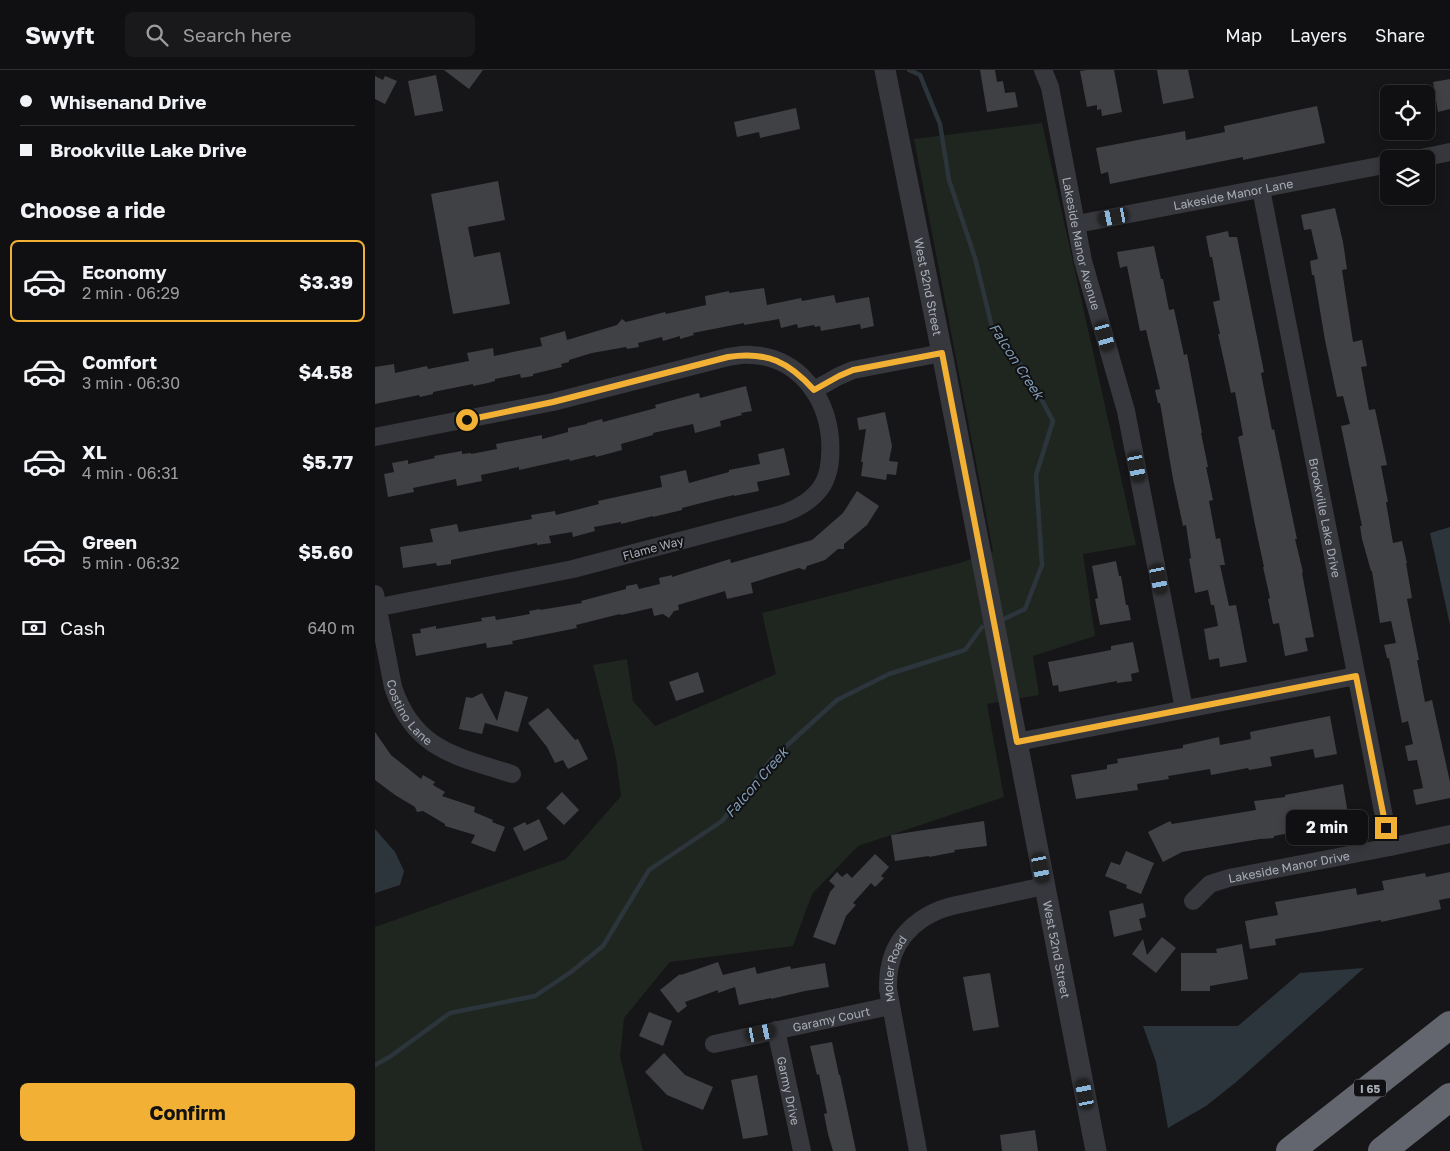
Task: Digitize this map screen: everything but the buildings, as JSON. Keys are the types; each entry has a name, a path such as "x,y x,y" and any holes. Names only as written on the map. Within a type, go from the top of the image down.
{"highway":[{"name":"I 65","path":"1289,1151 1450,1025"},
{"path":"1382,1151 1450,1097"}],"street":[{"name":"West 52nd Street","path":"885,70 942,353 1096,1151"},
{"name":"Lakeside Manor Avenue","path":"1043,70 1049,87 1083,261 1126,411 1184,709"},
{"path":"1435,155 1450,152"},
{"name":"Lakeside Manor Lane","path":"1077,224 1380,166"},
{"name":"Brookville Lake Drive","path":"1261,189 1390,847"},
{"path":"814,390 853,370 942,353"},
{"name":"Flame Way","path":"375,438 522,409 738,355 760,356 789,367 800,375 814,390 826,416 830,460 826,478 815,495 796,508 782,514 573,569 376,603"},
{"name":"Costino Lane","path":"376,603 393,687 407,718 416,730 432,744 448,753 512,774"},
{"path":"1017,742 1356,676"},
{"name":"Lakeside Manor Drive","path":"1193,902 1210,884 1229,878 1450,834"},
{"name":"Moller Road","path":"918,1151 890,1006 888,990 891,958 905,935 919,921 935,911 1044,886"},
{"name":"Garamy Court","path":"714,1044 890,1006"},
{"name":"Garmy Drive","path":"776,1030 803,1151"}],"shaded area":[{"path":"1042,123 1136,545 1083,554 1095,636 1033,656 1039,695 987,704 1004,797 858,846 812,894 793,946 670,962 624,1018 620,1056 643,1151 375,1151 375,927 566,859 621,796 616,758 593,665 627,659 633,701 655,726 776,674 762,613 960,563 993,551 914,139"},
{"path":"1450,527 1450,625 1430,533"},
{"path":"375,829 395,852 404,871 400,885 375,893"},
{"path":"1364,968 1235,1083 1206,1106 1168,1128 1156,1062 1143,1026 1238,1026 1300,973"}],"waterway":[{"name":"Falcon Creek","path":"909,70 920,75 940,124 949,180 975,258 992,327 1029,376 1053,421 1036,475 1042,565 1025,609 1004,619"},
{"name":"Falcon Creek","path":"375,1065 391,1056 450,1013 535,996 571,972 603,946 649,870 722,821 771,760 837,700 889,674 965,650 982,627"}],"route":[{"path":"467,420 553,402 738,355 768,357 780,362 800,375 814,390 829,380 853,370 942,353 1017,742 1356,676 1386,828"}]}
